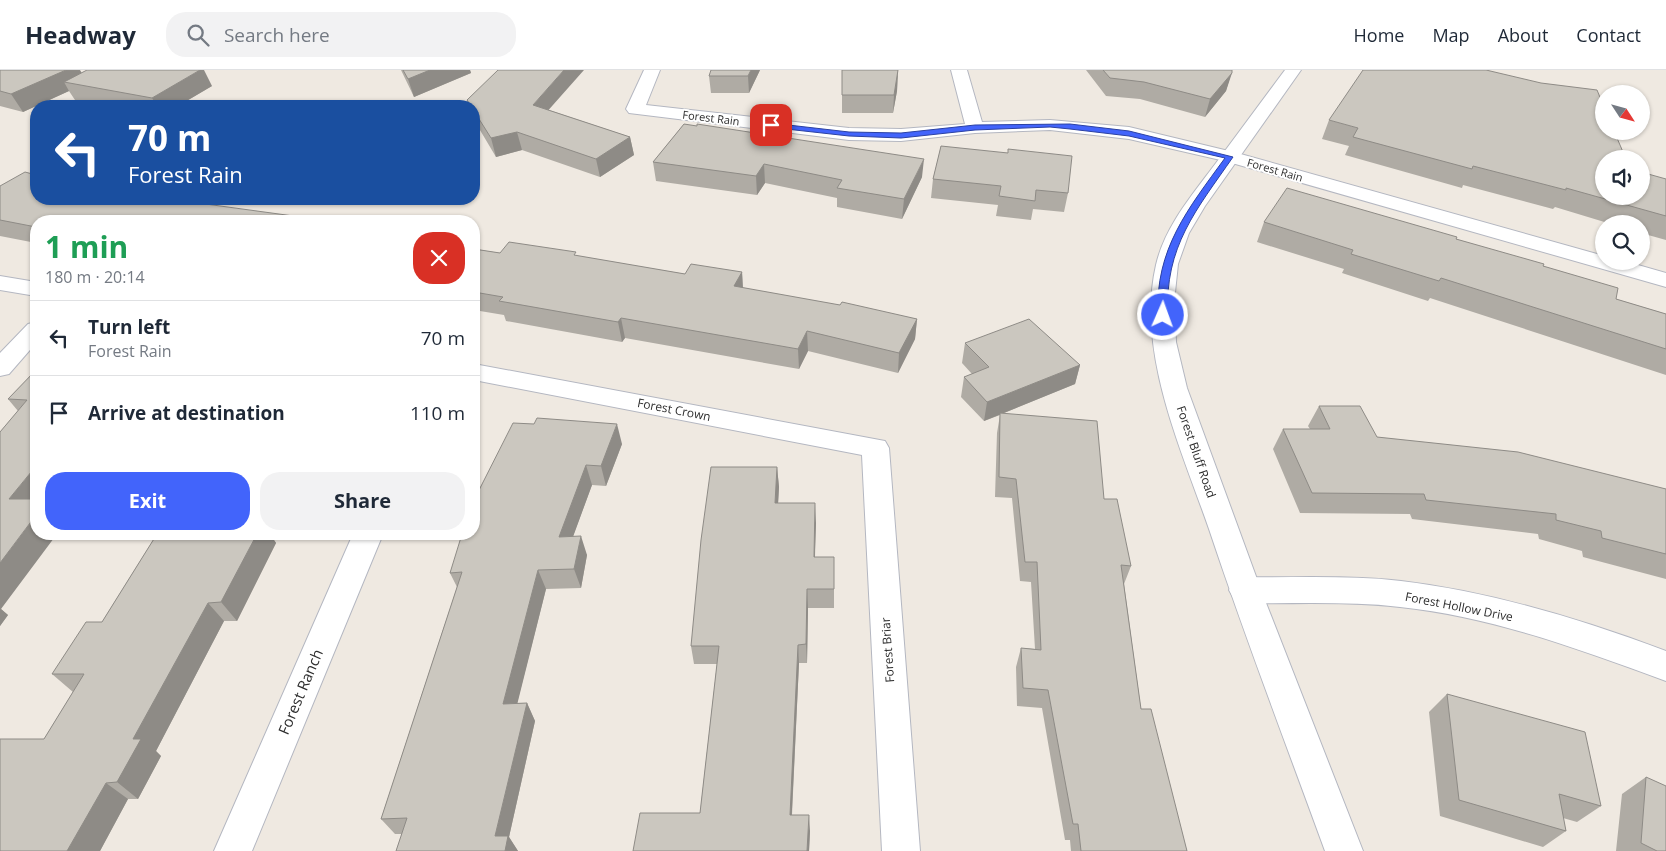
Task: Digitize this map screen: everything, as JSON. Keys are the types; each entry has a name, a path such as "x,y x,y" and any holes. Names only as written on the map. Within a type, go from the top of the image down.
{"street":[{"name":"Forest Rain","path":"652,70 635,109 849,134 901,135 975,128 1050,125 1089,128 1155,139 1230,157 1666,280"},
{"path":"958,70 975,128"},
{"name":"Forest Bluff Road","path":"1293,70 1195,205 1178,233 1167,264 1162,302 1164,342 1174,388 1245,590 1344,851"},
{"path":"0,283 30,288"},
{"path":"0,368 30,336"},
{"name":"Forest Crown","path":"480,373 875,448"},
{"name":"Forest Briar","path":"875,448 901,851"},
{"name":"Forest Ranch","path":"233,851 365,540"},
{"name":"Forest Hollow Drive","path":"1245,590 1364,591 1428,599 1494,611 1563,630 1666,666"}],"building":[{"path":"0,70 66,70 11,94 0,91"},
{"path":"87,70 200,70 152,98 64,82"},
{"path":"403,70 430,70 408,79"},
{"path":"498,70 564,70 533,105 630,137 596,159 517,132 491,138 480,121 480,100 467,100"},
{"path":"711,70 751,70 748,76 709,76"},
{"path":"842,70 898,70 894,95 842,95"},
{"path":"1103,70 1232,70 1232,73 1210,99 1144,82 1110,78"},
{"path":"1363,70 1486,70 1541,83 1595,90 1595,140 1618,140 1622,150 1595,150 1595,196 1473,166 1472,169 1353,137 1358,128 1329,120"},
{"path":"684,124 697,126 697,124 924,159 904,199 837,188 842,180 764,164 756,176 653,162"},
{"path":"941,146 1008,153 1008,149 1072,156 1068,193 1036,190 1035,201 999,196 1001,186 933,179"},
{"path":"25,172 30,173 30,205 213,205 286,215 30,215 30,226 0,220 0,186"},
{"path":"1650,175 1666,179 1666,216 1627,205 1650,205"},
{"path":"1287,188 1457,237 1456,239 1544,264 1543,266 1618,288 1616,299 1666,314 1666,349 1441,278 1439,281 1351,254 1353,250 1264,222"},
{"path":"509,242 576,252 574,255 685,274 691,264 742,272 734,286 840,305 842,302 917,319 899,353 807,331 798,349 621,318 618,322 499,301 503,297 480,293 480,250 500,253"},
{"path":"1029,319 1080,365 987,402 964,377 989,367 965,343"},
{"path":"30,376 30,473 9,499 30,499 30,523 0,563 0,432 27,400 8,399"},
{"path":"1319,406 1360,406 1377,437 1518,452 1666,489 1666,554 1602,538 1601,531 1556,520 1556,514 1426,500 1424,494 1312,493 1283,429 1330,429"},
{"path":"1000,413 1097,421 1104,499 1117,499 1131,566 1121,565 1141,709 1151,709 1187,851 1081,851 1078,824 1073,824 1048,690 1023,688 1021,648 1041,650 1037,562 1025,562 1016,479 999,477"},
{"path":"537,418 617,424 601,466 586,465 559,537 581,536 574,569 538,570 503,704 527,703 495,836 508,836 505,851 396,851 407,818 381,819 462,572 450,573 460,540 480,540 480,488 513,423 534,424"},
{"path":"711,467 777,467 775,503 815,503 814,557 834,557 834,589 807,589 806,644 798,645 790,815 809,815 807,851 633,851 640,813 700,813 719,646 691,646 701,540"},
{"path":"153,540 254,540 221,602 208,603 133,739 141,739 117,782 106,783 67,851 0,851 0,739 44,739 84,674 52,674 86,622 102,622"},
{"path":"1447,694 1585,732 1601,806 1559,794 1566,831 1459,800"},
{"path":"1646,777 1666,786 1666,851 1657,851 1641,843"}],"route":[{"path":"771,125 849,134 901,135 975,128 1070,126 1155,139 1230,157 1195,205 1178,233 1167,264 1162,302 1163,315"}]}
